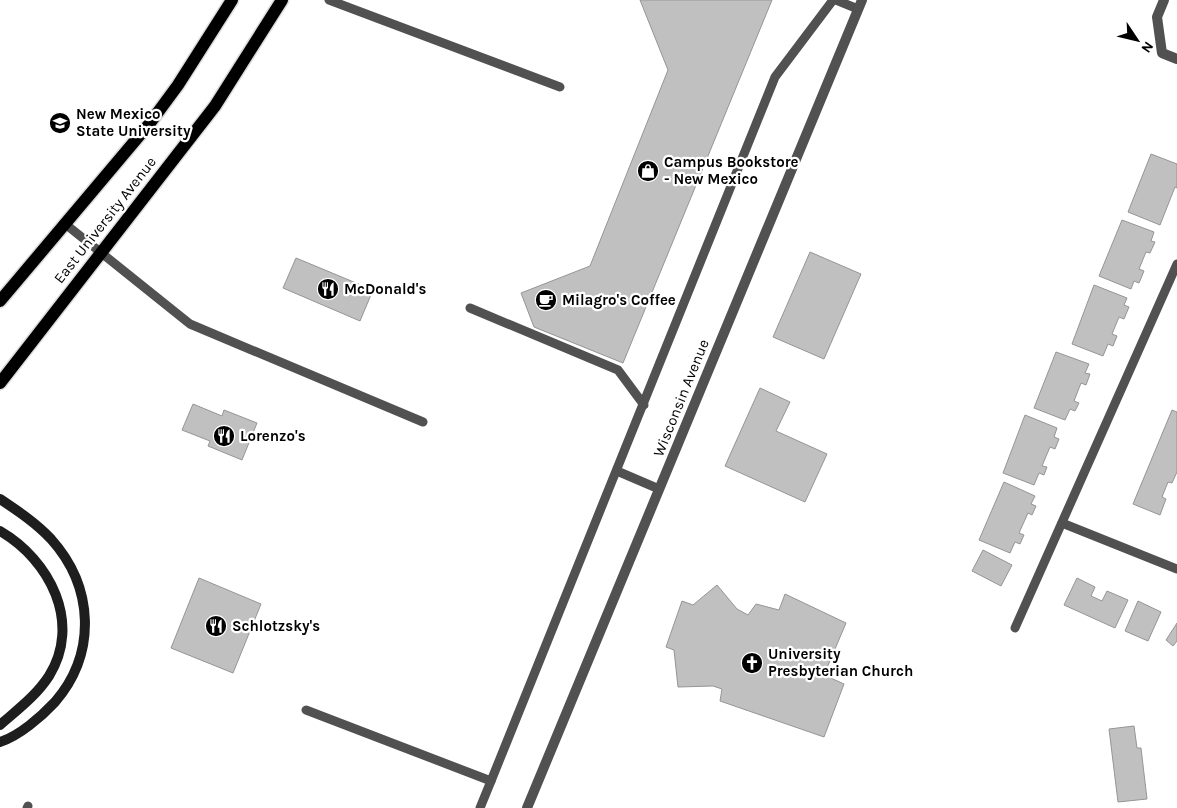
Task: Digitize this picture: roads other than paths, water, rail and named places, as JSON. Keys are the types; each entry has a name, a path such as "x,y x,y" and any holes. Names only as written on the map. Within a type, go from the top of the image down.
{"main road":[{"name":"East University Avenue","path":"0,301 150,123 178,84 232,0"},
{"name":"East University Avenue","path":"0,383 216,106 282,0"}],"street":[{"path":"1164,0 1157,17 1162,53 1177,59"},
{"name":"Wisconsin Avenue","path":"527,808 860,5"},
{"path":"0,499 37,526 63,555 80,593 86,629 81,660 61,695 28,725 8,740 0,742"},
{"path":"0,531 15,540 29,553 52,584 59,604 63,634 57,661 48,677 39,690 0,725"}],"lane":[{"path":"329,0 560,87"},
{"path":"480,808 644,405 774,77 835,0 860,5"},
{"path":"64,223 190,324 423,422"},
{"path":"1015,628 1177,264"},
{"path":"470,308 618,370 644,405"},
{"path":"617,471 659,489"},
{"path":"1062,523 1177,569"},
{"path":"306,710 491,781"}],"place":[{"name":"New Mexico State University","path":"60,123"},
{"name":"Campus Bookstore - New Mexico","path":"648,171"},
{"name":"McDonald's","path":"328,289"},
{"name":"Milagro's Coffee","path":"546,300"},
{"name":"Lorenzo's","path":"224,436"},
{"name":"Schlotzsky's","path":"216,626"},
{"name":"University Presbyterian Church","path":"752,663"}]}
